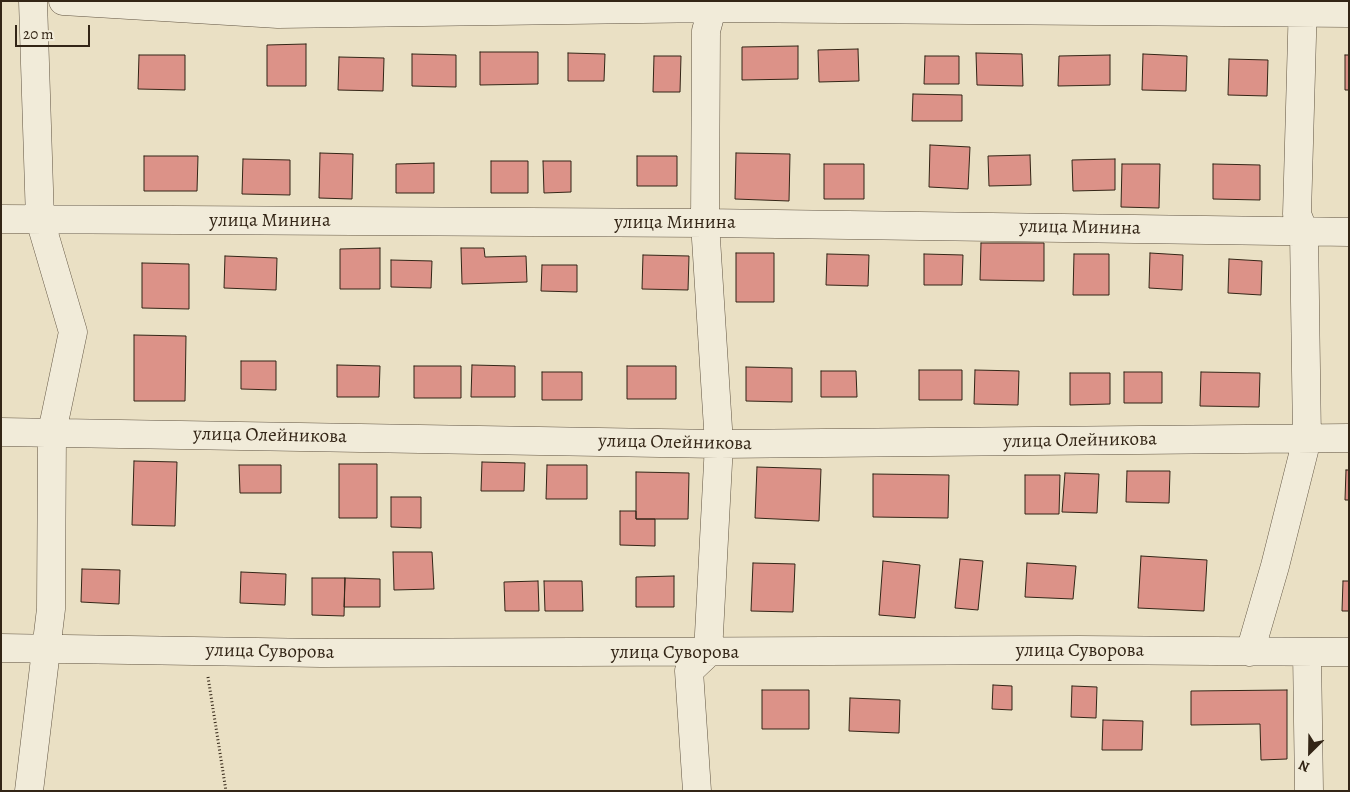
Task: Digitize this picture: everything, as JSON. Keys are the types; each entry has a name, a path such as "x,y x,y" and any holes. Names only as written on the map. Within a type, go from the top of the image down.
{"street":[{"path":"29,791 51,609 52,432 73,332 40,220 33,1"},
{"path":"63,1 278,14 714,5 1303,7 1349,13"},
{"path":"697,791 688,671 708,653 719,444 705,223 706,31 714,5"},
{"path":"1250,652 1275,566 1307,439 1304,232 1297,214 1303,7"},
{"name":"улица Минина","path":"1,219 705,223 1349,232"},
{"name":"улица Олейникова","path":"1,432 719,444 1349,438"},
{"name":"улица Суворова","path":"1,648 204,651 708,653 1349,652"},
{"path":"1307,652 1309,791"}],"path":[{"path":"204,651 226,791"}],"building":[{"path":"306,44 306,86 267,86 267,45"},
{"path":"798,46 798,79 742,80 742,47"},
{"path":"858,49 859,81 819,82 818,50"},
{"path":"480,52 538,52 538,84 480,85"},
{"path":"568,53 605,54 604,81 568,81"},
{"path":"976,53 1022,54 1023,86 977,85"},
{"path":"412,54 456,55 456,87 412,86"},
{"path":"1143,54 1187,56 1186,91 1142,90"},
{"path":"139,55 185,55 185,90 138,89"},
{"path":"1110,55 1110,85 1058,86 1059,56"},
{"path":"1345,55 1349,55 1349,90 1345,90"},
{"path":"654,56 681,56 680,92 653,92"},
{"path":"925,56 959,56 959,84 924,84"},
{"path":"339,57 384,58 383,91 338,90"},
{"path":"1229,59 1268,60 1267,96 1228,95"},
{"path":"913,94 962,95 962,121 912,121"},
{"path":"930,145 970,147 968,189 929,187"},
{"path":"320,153 353,154 352,199 319,198"},
{"path":"736,153 790,154 789,201 735,199"},
{"path":"1030,155 1031,185 989,186 988,156"},
{"path":"144,156 198,156 197,191 144,191"},
{"path":"637,156 677,156 677,186 637,186"},
{"path":"243,159 290,160 290,195 242,194"},
{"path":"1115,159 1115,190 1073,191 1072,160"},
{"path":"491,161 528,161 528,193 491,193"},
{"path":"543,161 571,161 571,192 544,193"},
{"path":"434,163 434,193 396,193 396,164"},
{"path":"824,164 864,164 864,199 824,199"},
{"path":"1122,164 1160,164 1159,208 1121,207"},
{"path":"1213,164 1260,165 1260,200 1213,199"},
{"path":"981,243 1044,243 1044,281 980,280"},
{"path":"380,248 380,289 340,289 340,249"},
{"path":"461,248 484,248 485,257 526,256 527,282 462,284"},
{"path":"736,253 774,253 774,302 736,302"},
{"path":"1150,253 1183,255 1182,290 1149,288"},
{"path":"827,254 869,255 868,286 826,285"},
{"path":"924,254 963,255 962,285 924,285"},
{"path":"1074,254 1109,254 1109,295 1073,295"},
{"path":"643,255 689,256 688,290 642,289"},
{"path":"225,256 277,258 276,290 224,288"},
{"path":"1229,259 1262,261 1261,295 1228,293"},
{"path":"391,260 432,261 431,288 391,287"},
{"path":"142,263 189,264 189,309 142,308"},
{"path":"542,265 577,265 577,292 541,291"},
{"path":"134,335 186,336 185,401 134,401"},
{"path":"241,361 276,361 276,390 241,389"},
{"path":"337,365 380,366 379,397 337,397"},
{"path":"472,365 515,366 515,397 471,397"},
{"path":"414,366 461,366 461,398 414,398"},
{"path":"627,366 676,366 676,399 627,399"},
{"path":"746,367 792,368 792,402 746,401"},
{"path":"919,370 962,370 962,400 919,400"},
{"path":"975,370 1019,371 1018,405 974,404"},
{"path":"821,371 856,371 857,397 821,397"},
{"path":"542,372 582,372 582,400 542,400"},
{"path":"1124,372 1162,372 1162,403 1124,403"},
{"path":"1201,372 1260,373 1259,407 1200,406"},
{"path":"1070,373 1110,373 1110,404 1070,405"},
{"path":"134,461 177,462 175,526 132,525"},
{"path":"482,462 525,463 524,491 481,491"},
{"path":"339,464 377,464 377,518 339,518"},
{"path":"239,465 281,465 281,493 240,493"},
{"path":"547,465 587,465 587,499 546,499"},
{"path":"757,467 821,469 819,521 755,518"},
{"path":"1346,470 1349,470 1349,500 1345,500"},
{"path":"1127,471 1170,471 1169,503 1126,502"},
{"path":"636,472 689,473 688,519 636,519"},
{"path":"1065,473 1099,474 1097,513 1062,512"},
{"path":"873,474 949,475 948,518 873,517"},
{"path":"1025,475 1060,475 1059,514 1025,514"},
{"path":"391,497 421,497 421,528 391,527"},
{"path":"620,511 636,511 636,519 655,519 655,546 620,545"},
{"path":"393,552 432,552 434,589 394,590"},
{"path":"1141,556 1207,560 1204,611 1138,608"},
{"path":"960,559 983,561 978,610 955,608"},
{"path":"883,561 920,565 915,618 879,615"},
{"path":"753,563 795,564 793,612 751,611"},
{"path":"1027,563 1076,566 1073,599 1025,597"},
{"path":"82,569 120,570 119,604 81,602"},
{"path":"241,572 286,574 285,605 240,603"},
{"path":"674,576 674,607 636,607 636,577"},
{"path":"312,578 345,578 344,616 312,615"},
{"path":"345,578 380,579 380,607 344,607"},
{"path":"538,581 539,611 505,611 504,582"},
{"path":"544,581 582,581 583,611 545,611"},
{"path":"1343,581 1349,581 1349,611 1342,611"},
{"path":"993,685 1012,686 1012,710 992,709"},
{"path":"1072,686 1097,687 1096,718 1071,717"},
{"path":"762,690 809,690 809,729 762,729"},
{"path":"1287,690 1287,759 1261,760 1260,724 1191,725 1191,691"},
{"path":"850,698 900,700 899,733 849,731"},
{"path":"1103,720 1143,721 1142,750 1102,750"}]}
